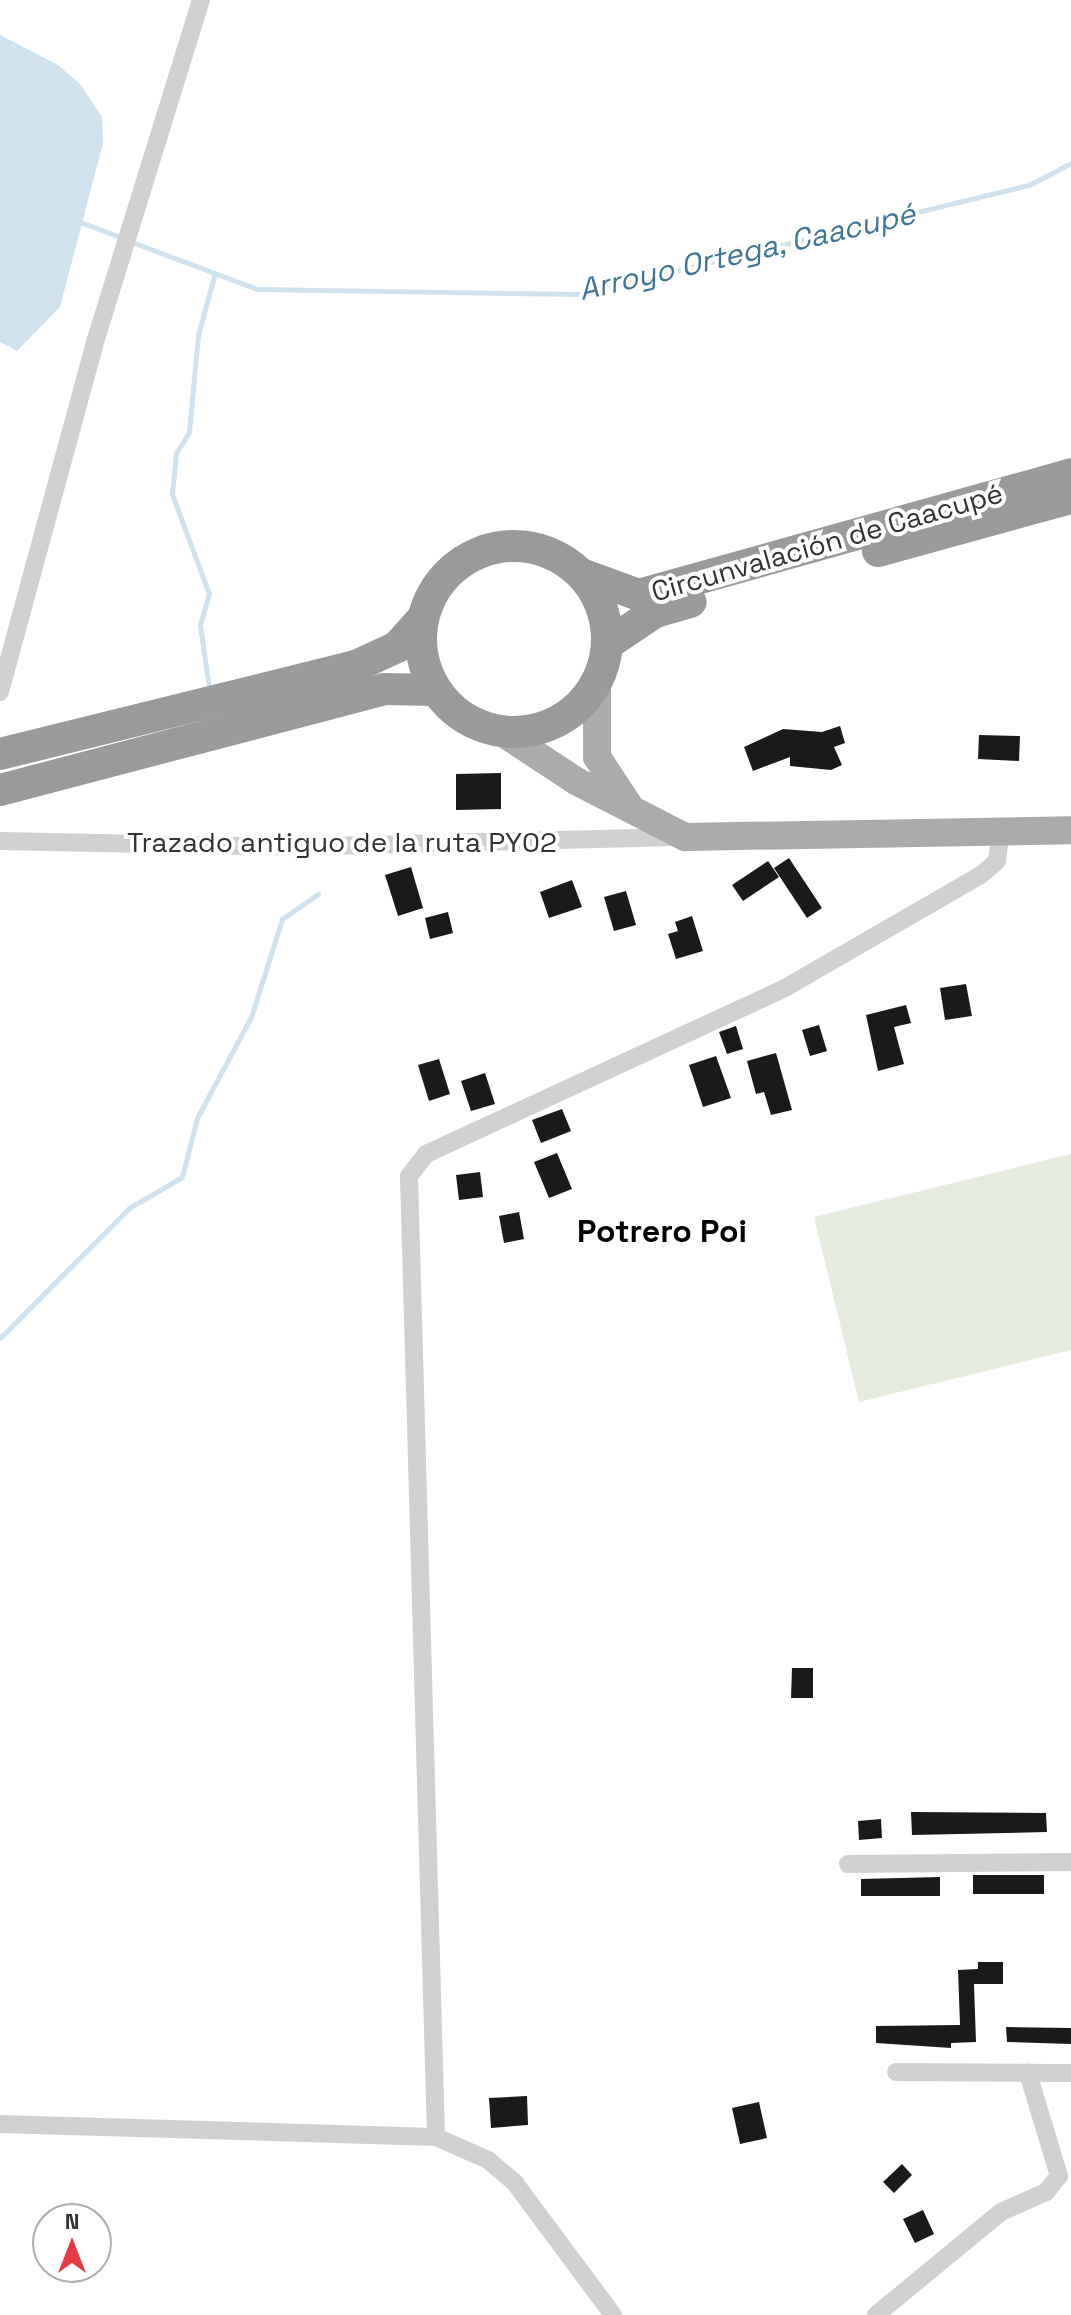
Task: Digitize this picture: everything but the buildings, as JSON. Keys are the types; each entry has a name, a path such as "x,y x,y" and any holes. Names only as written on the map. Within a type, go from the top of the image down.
{"highway":[{"name":"Circunvalación de Caacupé","path":"584,575 639,595 1071,474"},
{"name":"Circunvalación de Caacupé","path":"609,643 655,612 1071,498"},
{"path":"0,754 356,666 397,647 423,618 435,589 456,566 483,551 513,546 544,550 584,575 603,609 609,643 597,684 573,713 538,729 500,731 475,724 436,690 425,668 423,618"},
{"path":"0,790 384,689 436,690"}],"main road":[{"path":"597,684 597,757 636,814"},
{"path":"500,731 636,814 685,837 1071,830"}],"street":[{"path":"0,692 120,262 201,0"},
{"path":"436,2137 409,1176 426,1154 785,988 981,875 997,861 1001,830"},
{"name":"Trazado antiguo de la ruta PY02","path":"0,841 293,847 685,837"},
{"path":"848,1864 1071,1862"},
{"path":"896,2072 1071,2073"},
{"path":"876,2315 1001,2212 1046,2192 1059,2176 1028,2073"},
{"path":"0,2124 436,2137 488,2160 515,2183 613,2315"}],"shaded area":[{"path":"1071,1154 1071,1350 859,1402 814,1217"}],"water":[{"path":"0,35 58,65 81,85 102,117 103,143 60,307 17,351 0,342"}],"waterway":[{"name":"Arroyo Ortega, Caacupé","path":"132,242 257,289 581,294 1029,185 1071,163"},
{"name":"Arroyo Ortega, Caacupé","path":"80,222 123,238"},
{"path":"209,688 200,625 209,594 172,494 176,453 189,432 198,335 215,273"},
{"path":"0,1338 129,1208 182,1177 197,1118 251,1017 282,919 318,894"}],"district":[{"name":"Potrero Poi","path":"662,1231"}]}
